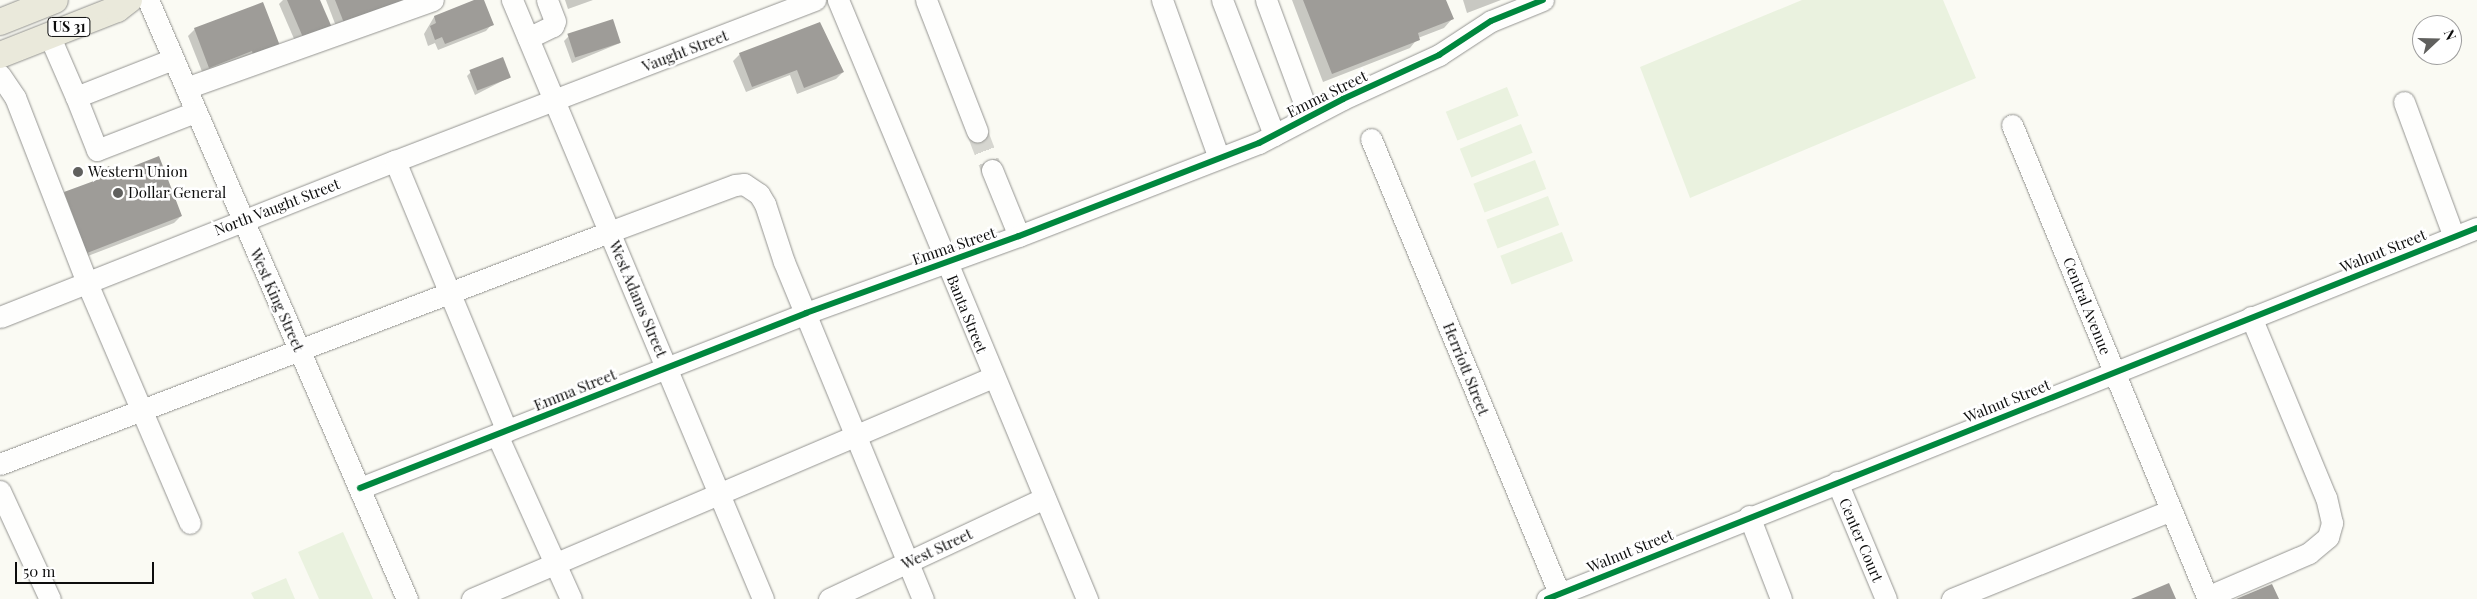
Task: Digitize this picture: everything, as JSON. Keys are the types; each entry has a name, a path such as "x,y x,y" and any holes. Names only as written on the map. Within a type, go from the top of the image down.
{"main road":[{"name":"US 31","path":"0,22 55,0"},
{"name":"US 31","path":"0,55 118,9 129,0"}],"street":[{"name":"West King Street","path":"148,0 407,599"},
{"path":"186,88 433,0"},
{"name":"West Adams Street","path":"512,0 763,599"},
{"path":"528,38 553,26 555,21 547,0"},
{"name":"Vaught Street","path":"555,102 816,0"},
{"name":"Banta Street","path":"838,0 993,377 1087,599"},
{"path":"926,0 977,131"},
{"path":"1162,0 1219,158"},
{"path":"1222,0 1274,135"},
{"path":"1266,0 1309,116"},
{"name":"Emma Street","path":"360,488 806,313 945,261 1019,236 1219,158 1274,135 1309,116 1439,55 1491,21 1543,0"},
{"path":"49,35 97,150 195,112"},
{"path":"76,97 173,59"},
{"path":"0,76 15,97 87,283 144,411 190,524"},
{"name":"North Vaught Street","path":"0,317 394,161 555,102"},
{"path":"2404,102 2454,237"},
{"name":"Central Avenue","path":"2012,125 2207,598"},
{"name":"Herriott Street","path":"1371,139 1556,597"},
{"path":"394,161 451,294 502,433 571,599"},
{"path":"992,170 1019,236"},
{"path":"0,464 144,411 735,184 751,187 765,204 777,243 923,599"},
{"name":"Walnut Street","path":"1556,597 1749,516 2477,228"},
{"path":"2207,598 2309,553 2328,537 2332,523 2326,498 2251,317"},
{"path":"472,599 718,492 857,436 993,377"},
{"name":"Center Court","path":"1837,482 1886,599"},
{"path":"0,491 50,599"},
{"name":"West Street","path":"829,599 1045,498"},
{"path":"1952,599 2171,510"},
{"path":"1749,516 1781,599"}],"green space":[{"path":"1802,0 1943,0 1976,78 1690,198 1640,67"},
{"path":"1507,87 1519,116 1457,140 1446,112"},
{"path":"1521,124 1533,153 1471,177 1460,149"},
{"path":"1535,160 1546,189 1484,213 1473,184"},
{"path":"1548,196 1559,225 1497,249 1486,220"},
{"path":"1562,232 1573,261 1511,285 1500,256"},
{"path":"343,532 373,599 319,599 298,552"},
{"path":"286,578 295,599 254,599 251,593"}],"building":[{"path":"287,0 320,0 333,30 305,42"},
{"path":"335,0 425,0 346,28"},
{"path":"474,0 484,0 494,25 445,44 442,37 435,40 430,26 436,23 434,16"},
{"path":"1303,0 1446,0 1454,19 1418,33 1420,40 1332,74"},
{"path":"263,2 282,51 255,61 252,51 209,68 194,28"},
{"path":"613,19 621,43 575,58 567,34"},
{"path":"820,22 844,72 804,88 797,70 752,87 739,53"},
{"path":"503,57 511,78 477,90 469,70"},
{"path":"159,156 182,216 87,253 64,192 102,178 108,166 121,171"},
{"path":"2169,583 2176,599 2131,599"},
{"path":"2272,584 2279,599 2236,599"}],"tunnel":[{"path":"977,131 992,170"}],"cycle path":[{"path":"360,488 806,313 1019,236 1259,143 1343,99 1439,55 1491,21 1543,0"},
{"path":"1547,599 2477,228"}],"place":[{"name":"Western Union","path":"78,172"},
{"name":"Dollar General","path":"118,193"}]}
